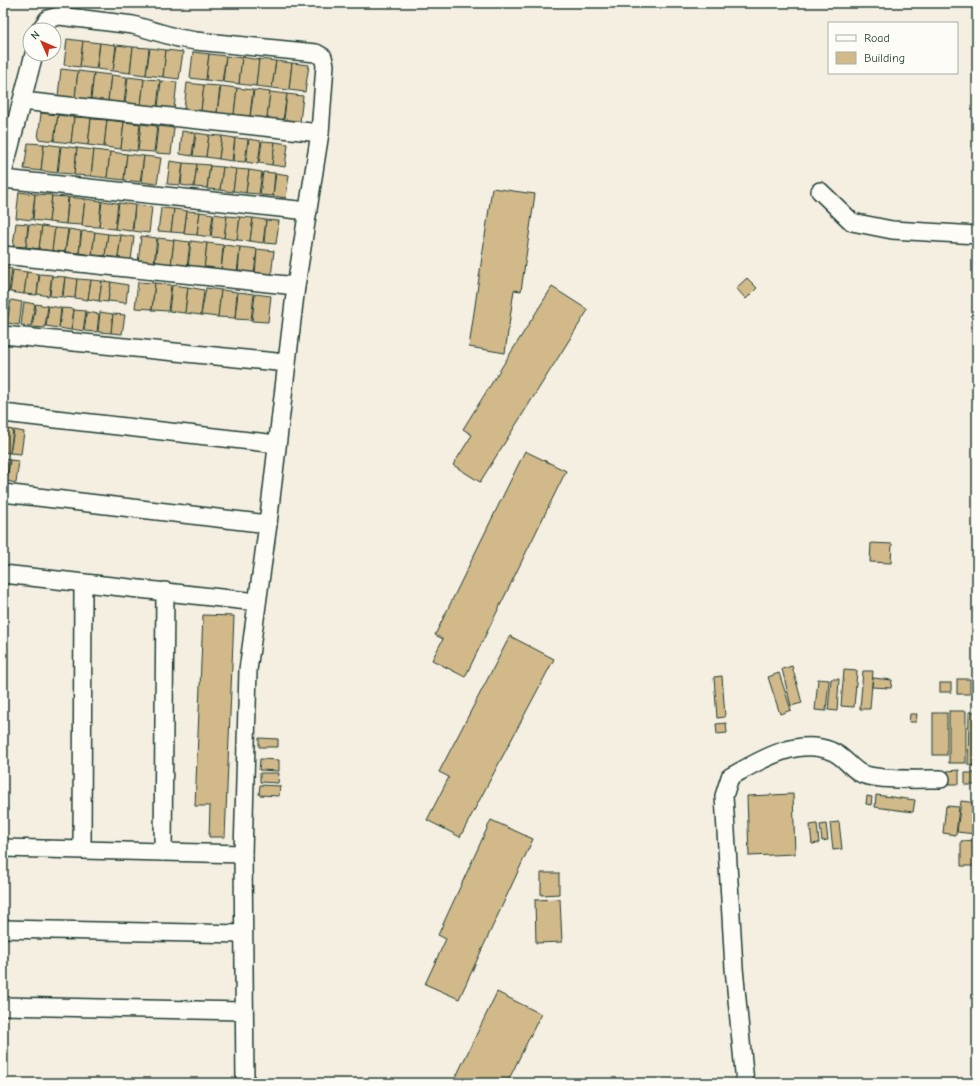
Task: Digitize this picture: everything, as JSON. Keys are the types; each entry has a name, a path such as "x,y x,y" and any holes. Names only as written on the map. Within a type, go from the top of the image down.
{"street":[{"path":"46,22 48,19 59,16 133,25 178,38 196,41 316,53 323,57 325,65 320,133 296,286 268,524 248,670 243,854 243,1011 245,1083"},
{"path":"3,173 32,62"},
{"path":"22,101 320,133"},
{"path":"3,179 308,210"},
{"path":"820,191 852,222 892,230 977,235"},
{"path":"3,255 296,286"},
{"path":"3,336 287,363"},
{"path":"3,413 277,444"},
{"path":"3,492 268,524"},
{"path":"3,574 257,602"},
{"path":"82,849 83,583"},
{"path":"163,852 165,591"},
{"path":"745,1083 734,968 724,796 730,777 760,760 789,749 815,748 831,751 861,773 873,777 941,779"},
{"path":"3,848 243,854"},
{"path":"3,929 243,934"},
{"path":"3,1006 243,1011"}],"building":[{"path":"67,39 83,41 80,67 64,65"},
{"path":"83,41 100,43 96,69 80,67"},
{"path":"100,43 116,45 113,71 97,69"},
{"path":"117,45 133,47 130,73 113,71"},
{"path":"133,47 149,48 146,75 130,73"},
{"path":"150,48 166,50 163,77 146,75"},
{"path":"166,50 183,52 179,79 163,77"},
{"path":"193,52 209,54 206,80 190,78"},
{"path":"209,54 226,56 222,82 206,80"},
{"path":"226,56 242,58 239,84 223,82"},
{"path":"242,57 259,60 256,86 239,84"},
{"path":"259,59 276,61 272,88 256,86"},
{"path":"276,61 292,63 289,90 272,88"},
{"path":"292,63 309,65 305,92 289,90"},
{"path":"61,69 78,71 75,98 58,96"},
{"path":"78,71 94,73 91,99 75,98"},
{"path":"94,73 111,75 108,101 91,99"},
{"path":"111,75 127,77 124,103 108,101"},
{"path":"128,77 144,79 141,105 125,103"},
{"path":"144,79 160,80 157,107 141,105"},
{"path":"161,81 177,82 174,109 158,107"},
{"path":"187,83 204,85 201,111 184,109"},
{"path":"204,85 220,86 217,113 201,111"},
{"path":"221,86 237,88 234,115 217,113"},
{"path":"237,88 253,90 250,116 234,115"},
{"path":"254,90 270,92 267,118 250,117"},
{"path":"270,92 287,94 283,120 267,118"},
{"path":"287,94 303,96 300,122 284,120"},
{"path":"41,113 58,115 54,141 38,139"},
{"path":"58,115 74,117 71,143 54,141"},
{"path":"74,117 91,118 88,145 71,143"},
{"path":"91,119 107,120 104,147 88,145"},
{"path":"107,120 124,122 121,149 104,147"},
{"path":"124,122 140,124 137,151 121,149"},
{"path":"141,124 157,126 154,152 138,151"},
{"path":"158,126 174,128 171,154 155,153"},
{"path":"182,131 195,133 192,156 180,154"},
{"path":"196,133 209,135 206,157 193,156"},
{"path":"209,135 222,136 219,159 206,157"},
{"path":"222,136 235,138 232,161 219,159"},
{"path":"235,138 248,139 245,162 233,161"},
{"path":"249,139 261,141 258,164 246,162"},
{"path":"262,141 275,142 272,165 259,163"},
{"path":"275,142 288,144 285,167 272,165"},
{"path":"28,143 44,144 41,171 24,169"},
{"path":"44,144 60,146 57,173 41,171"},
{"path":"61,146 77,148 74,174 58,173"},
{"path":"77,148 94,150 91,176 74,175"},
{"path":"94,150 110,152 107,178 91,176"},
{"path":"110,152 127,154 124,180 107,178"},
{"path":"127,154 144,156 140,182 124,180"},
{"path":"144,156 161,158 157,184 141,182"},
{"path":"170,161 183,163 180,185 167,184"},
{"path":"183,163 197,164 194,187 181,185"},
{"path":"197,164 210,165 207,188 194,187"},
{"path":"210,166 223,167 220,190 207,189"},
{"path":"223,167 236,169 233,192 220,190"},
{"path":"236,169 249,170 246,193 233,191"},
{"path":"249,170 262,172 259,194 246,193"},
{"path":"263,172 275,173 273,196 260,195"},
{"path":"276,173 289,175 286,198 273,196"},
{"path":"492,188 535,194 521,291 514,290 505,353 469,347"},
{"path":"19,192 35,194 32,220 16,218"},
{"path":"35,194 52,195 49,222 33,220"},
{"path":"52,196 68,197 66,224 49,222"},
{"path":"69,197 85,199 82,225 66,224"},
{"path":"85,199 101,201 99,227 82,226"},
{"path":"102,201 118,203 115,229 99,227"},
{"path":"119,203 135,205 132,231 115,229"},
{"path":"135,205 152,207 149,233 133,231"},
{"path":"161,208 174,209 171,232 158,231"},
{"path":"174,209 187,211 184,233 171,232"},
{"path":"187,211 200,212 197,235 184,234"},
{"path":"200,212 213,214 210,237 197,235"},
{"path":"214,214 227,216 224,238 211,237"},
{"path":"227,216 240,217 237,240 224,238"},
{"path":"240,217 253,218 250,241 237,240"},
{"path":"253,218 266,220 263,243 250,241"},
{"path":"266,220 279,221 276,244 264,243"},
{"path":"16,223 28,224 26,247 13,246"},
{"path":"29,224 42,226 39,249 26,247"},
{"path":"42,226 55,228 52,251 39,249"},
{"path":"55,228 68,229 65,252 52,251"},
{"path":"69,229 81,231 79,253 65,252"},
{"path":"82,231 95,232 92,255 79,253"},
{"path":"95,232 108,234 105,256 92,255"},
{"path":"108,234 121,235 118,258 105,256"},
{"path":"121,235 134,237 131,260 118,258"},
{"path":"141,236 157,238 154,264 138,263"},
{"path":"158,238 174,240 171,266 155,264"},
{"path":"174,240 190,242 187,268 171,266"},
{"path":"191,241 207,243 204,270 188,268"},
{"path":"207,243 223,245 221,271 204,270"},
{"path":"224,245 240,247 237,273 221,271"},
{"path":"240,247 257,249 254,275 238,273"},
{"path":"257,249 274,251 271,277 255,275"},
{"path":"3,268 12,269 9,292 3,292"},
{"path":"13,270 27,272 24,294 10,292"},
{"path":"27,272 39,274 37,295 24,294"},
{"path":"40,274 52,275 49,296 37,294"},
{"path":"52,276 65,277 62,297 50,296"},
{"path":"65,277 77,279 75,298 63,297"},
{"path":"747,278 757,288 746,299 736,288"},
{"path":"77,279 91,280 88,300 75,298"},
{"path":"91,280 102,281 99,301 88,299"},
{"path":"102,281 111,282 108,302 99,301"},
{"path":"111,282 128,285 126,303 108,301"},
{"path":"138,282 155,283 152,309 135,308"},
{"path":"155,283 171,285 168,311 152,310"},
{"path":"172,285 188,287 185,313 169,311"},
{"path":"188,287 204,290 201,315 185,313"},
{"path":"552,287 588,310 480,482 453,465 472,435 463,429"},
{"path":"206,288 221,290 218,317 201,315"},
{"path":"221,290 237,292 235,318 218,317"},
{"path":"238,292 254,294 251,320 235,319"},
{"path":"255,294 271,296 268,322 252,321"},
{"path":"3,299 9,301 5,323 3,323"},
{"path":"11,300 22,302 19,325 7,323"},
{"path":"24,302 35,304 31,326 21,325"},
{"path":"36,304 48,306 45,328 32,327"},
{"path":"49,306 61,308 59,328 46,326"},
{"path":"62,308 74,309 71,330 59,328"},
{"path":"74,310 86,311 83,331 72,329"},
{"path":"87,312 99,314 97,332 84,331"},
{"path":"100,312 113,314 111,333 98,332"},
{"path":"113,314 125,315 122,334 111,333"},
{"path":"3,428 13,430 10,453 3,452"},
{"path":"14,430 24,432 21,454 10,453"},
{"path":"525,451 566,471 465,677 432,660 443,639 435,635"},
{"path":"3,459 10,460 6,480 3,480"},
{"path":"10,460 19,461 16,483 7,481"},
{"path":"871,543 892,544 891,563 870,562"},
{"path":"203,615 234,616 225,837 209,837 210,806 195,806"},
{"path":"510,636 554,659 460,837 427,820 449,777 439,772"},
{"path":"792,666 802,703 791,706 782,669"},
{"path":"844,670 857,671 854,707 841,706"},
{"path":"863,671 873,671 870,709 860,709"},
{"path":"779,673 791,710 780,714 768,677"},
{"path":"722,676 725,717 717,718 714,677"},
{"path":"873,678 892,680 891,688 872,687"},
{"path":"818,679 829,680 826,711 815,710"},
{"path":"831,679 839,679 837,711 828,710"},
{"path":"957,679 970,679 970,694 957,694"},
{"path":"940,683 951,683 951,692 940,692"},
{"path":"949,711 966,711 966,763 949,763"},
{"path":"969,712 977,712 977,766 968,765"},
{"path":"933,713 947,713 947,755 933,755"},
{"path":"910,714 917,714 916,722 909,722"},
{"path":"726,723 727,733 717,734 716,724"},
{"path":"259,738 278,739 278,747 259,747"},
{"path":"260,759 279,760 279,771 259,770"},
{"path":"959,770 959,784 947,784 947,771"},
{"path":"260,773 279,773 278,783 260,782"},
{"path":"965,773 977,773 977,785 965,785"},
{"path":"260,785 280,786 279,796 259,795"},
{"path":"793,794 795,854 749,856 747,796"},
{"path":"876,795 915,800 913,812 875,807"},
{"path":"867,796 872,797 871,805 866,804"},
{"path":"961,801 977,803 975,834 957,832"},
{"path":"946,806 959,807 956,835 943,833"},
{"path":"491,820 533,839 459,999 425,984 446,939 438,935"},
{"path":"839,822 842,849 833,850 830,823"},
{"path":"817,824 819,843 812,844 810,825"},
{"path":"826,824 828,840 822,841 820,825"},
{"path":"977,840 977,866 961,866 961,841"},
{"path":"541,873 559,873 559,894 541,895"},
{"path":"560,899 562,942 536,943 535,900"},
{"path":"497,992 541,1014 507,1083 453,1083"}]}
